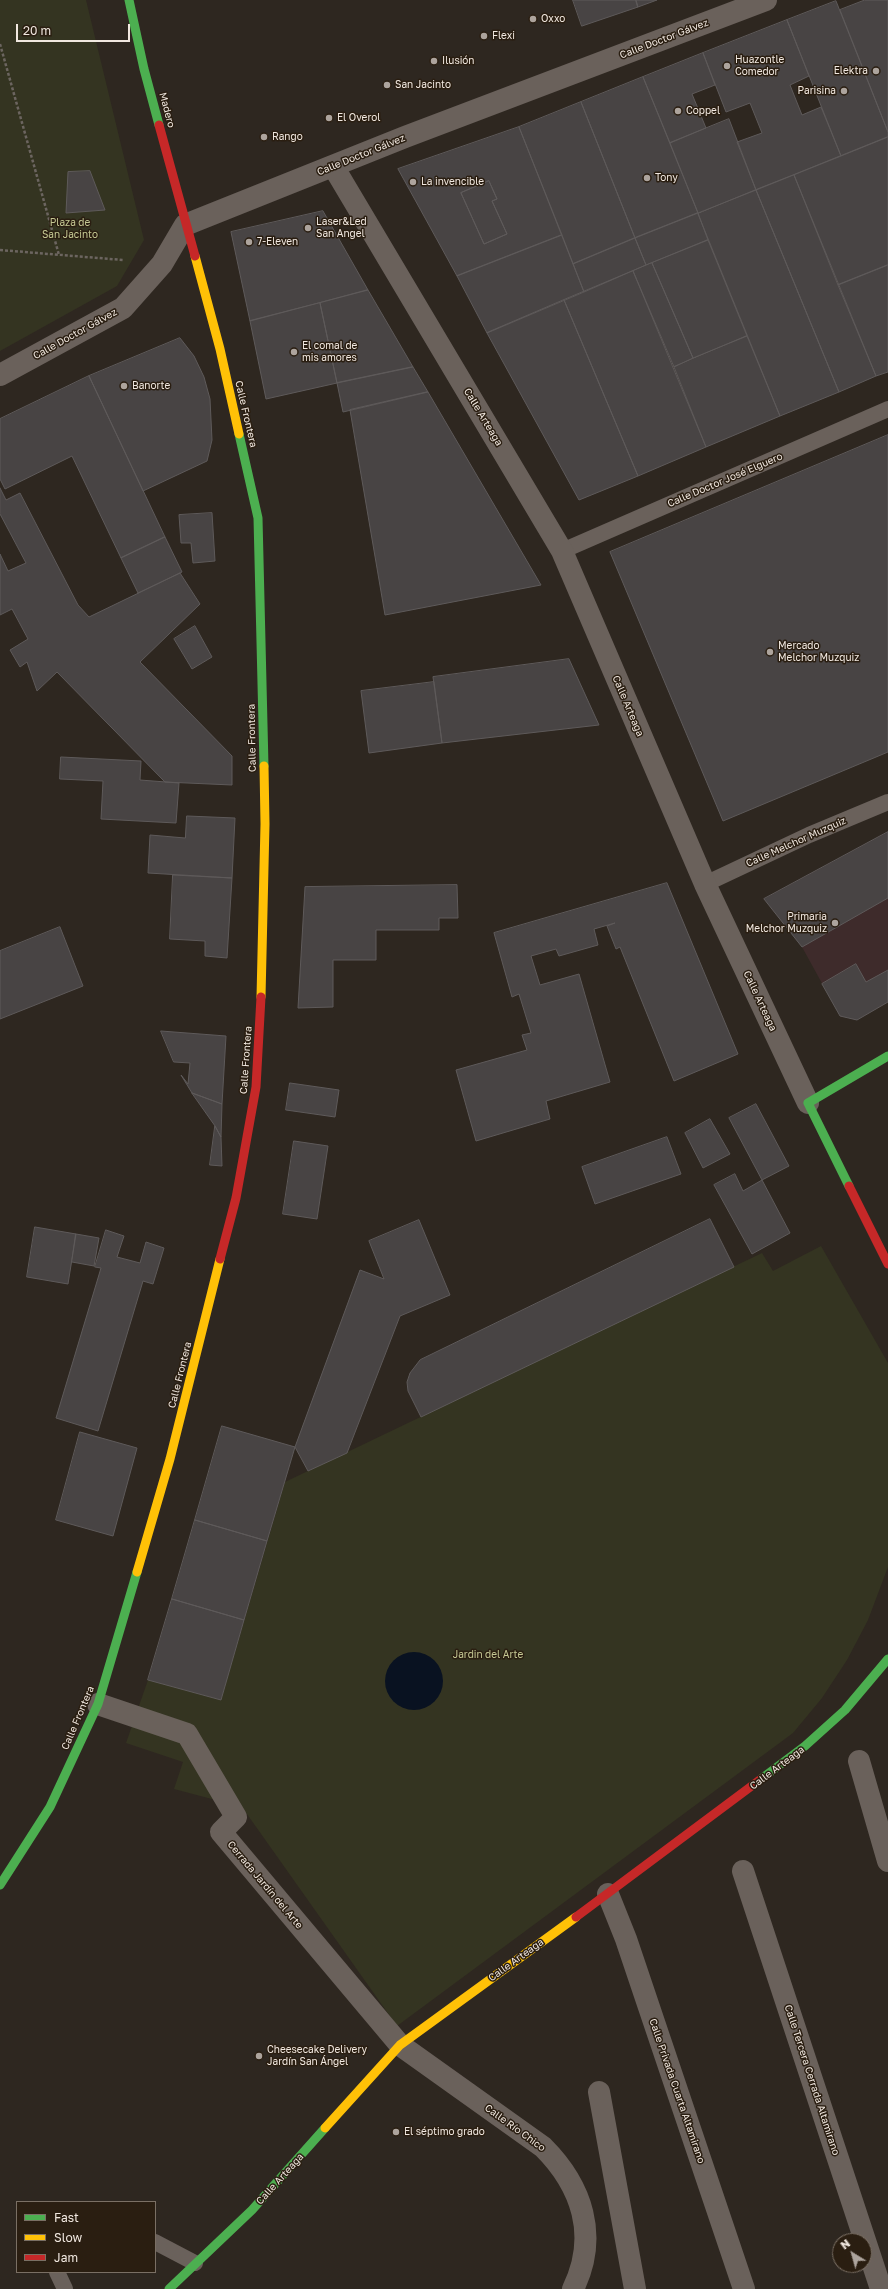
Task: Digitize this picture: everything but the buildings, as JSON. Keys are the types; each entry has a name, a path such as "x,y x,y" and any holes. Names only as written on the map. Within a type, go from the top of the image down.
{"street":[{"name":"Madero","path":"129,0 144,69 185,225"},
{"name":"Calle Doctor Gálvez","path":"0,375 123,308 162,264 185,225 333,166 766,0"},
{"name":"Calle Arteaga","path":"333,166 562,551 705,884 808,1103 888,1264"},
{"name":"Calle Frontera","path":"0,1885 50,1807 98,1704 172,1451 236,1198 256,1087 262,976 264,824 258,518 220,348 185,225"},
{"path":"808,1103 888,1056"},
{"name":"Calle Arteaga","path":"169,2289 252,2210 400,2045 608,1894 805,1746 845,1710 888,1659"},
{"name":"Cerrada Jardín del Arte","path":"98,1704 188,1734 236,1817 221,1832 400,2045"},
{"path":"859,1762 888,1861"},
{"name":"Calle Tercera Cerrada Altamirano","path":"743,1871 881,2289"},
{"name":"Calle Privada Cuarta Altamirano","path":"608,1894 626,1939 744,2289"},
{"name":"Calle Río Chico","path":"400,2045 543,2146 560,2164 573,2185 582,2208 586,2232 584,2257 573,2289"},
{"path":"599,2092 635,2289"}],"lane":[{"name":"Calle Doctor José Elguero","path":"562,551 888,409"},
{"name":"Calle Melchor Muzquiz","path":"705,884 809,835 888,802"},
{"path":"156,2243 195,2263"},
{"path":"57,2273 65,2289"}],"path":[{"path":"0,44 58,255"},
{"path":"0,250 162,264"}],"shaded area":[{"name":"Primaria Melchor Muzquiz","path":"888,832 888,1002 857,1020 840,1016 802,947 764,899"}],"green space":[{"name":"Plaza de San Jacinto","path":"0,0 86,0 144,240 117,286 0,351"},
{"name":"Jardin del Arte","path":"821,1246 888,1363 888,1567 868,1620 847,1660 822,1698 793,1733 397,2026 242,1807 174,1789 183,1762 126,1743 148,1680 221,1700 285,1482 762,1253 773,1271"}],"water":[{"path":"408,1652 420,1652 435,1660 443,1675 443,1687 435,1702 420,1710 408,1710 393,1702 385,1687 385,1675 393,1660"}],"traffic: fast":[{"path":"129,0 144,69 159,125"},
{"path":"239,434 258,518 264,766"},
{"path":"849,1186 808,1103 888,1056"},
{"path":"0,1885 50,1807 98,1704 137,1572"},
{"path":"761,1779 805,1746 845,1710 888,1659"},
{"path":"169,2289 252,2210 325,2128"}],"traffic: slow":[{"path":"195,256 220,349 239,434"},
{"path":"261,997 265,824 264,766"},
{"path":"137,1572 170,1459 220,1259"},
{"path":"325,2128 400,2045 576,1917"}],"traffic: jam":[{"path":"159,125 195,256"},
{"path":"220,1259 236,1198 256,1087 261,997"},
{"path":"849,1186 888,1264"},
{"path":"576,1917 761,1779"}],"place":[{"name":"Oxxo","path":"533,19"},
{"name":"Flexi","path":"484,36"},
{"name":"Ilusión","path":"434,61"},
{"name":"Huazontle Comedor","path":"727,66"},
{"name":"Elektra","path":"876,71"},
{"name":"San Jacinto","path":"387,85"},
{"name":"Parisina","path":"844,91"},
{"name":"Coppel","path":"678,111"},
{"name":"El Overol","path":"329,118"},
{"name":"Rango","path":"264,137"},
{"name":"Tony","path":"647,178"},
{"name":"La invencible","path":"413,182"},
{"name":"Laser&Led San Angel","path":"308,228"},
{"name":"7-Eleven","path":"249,242"},
{"name":"El comal de mis amores","path":"294,352"},
{"name":"Banorte","path":"124,386"},
{"name":"Mercado Melchor Muzquiz","path":"770,652"},
{"name":"Primaria Melchor Muzquiz","path":"835,923"},
{"name":"Cheesecake Delivery Jardín San Ángel","path":"259,2056"},
{"name":"El séptimo grado","path":"396,2132"}]}
